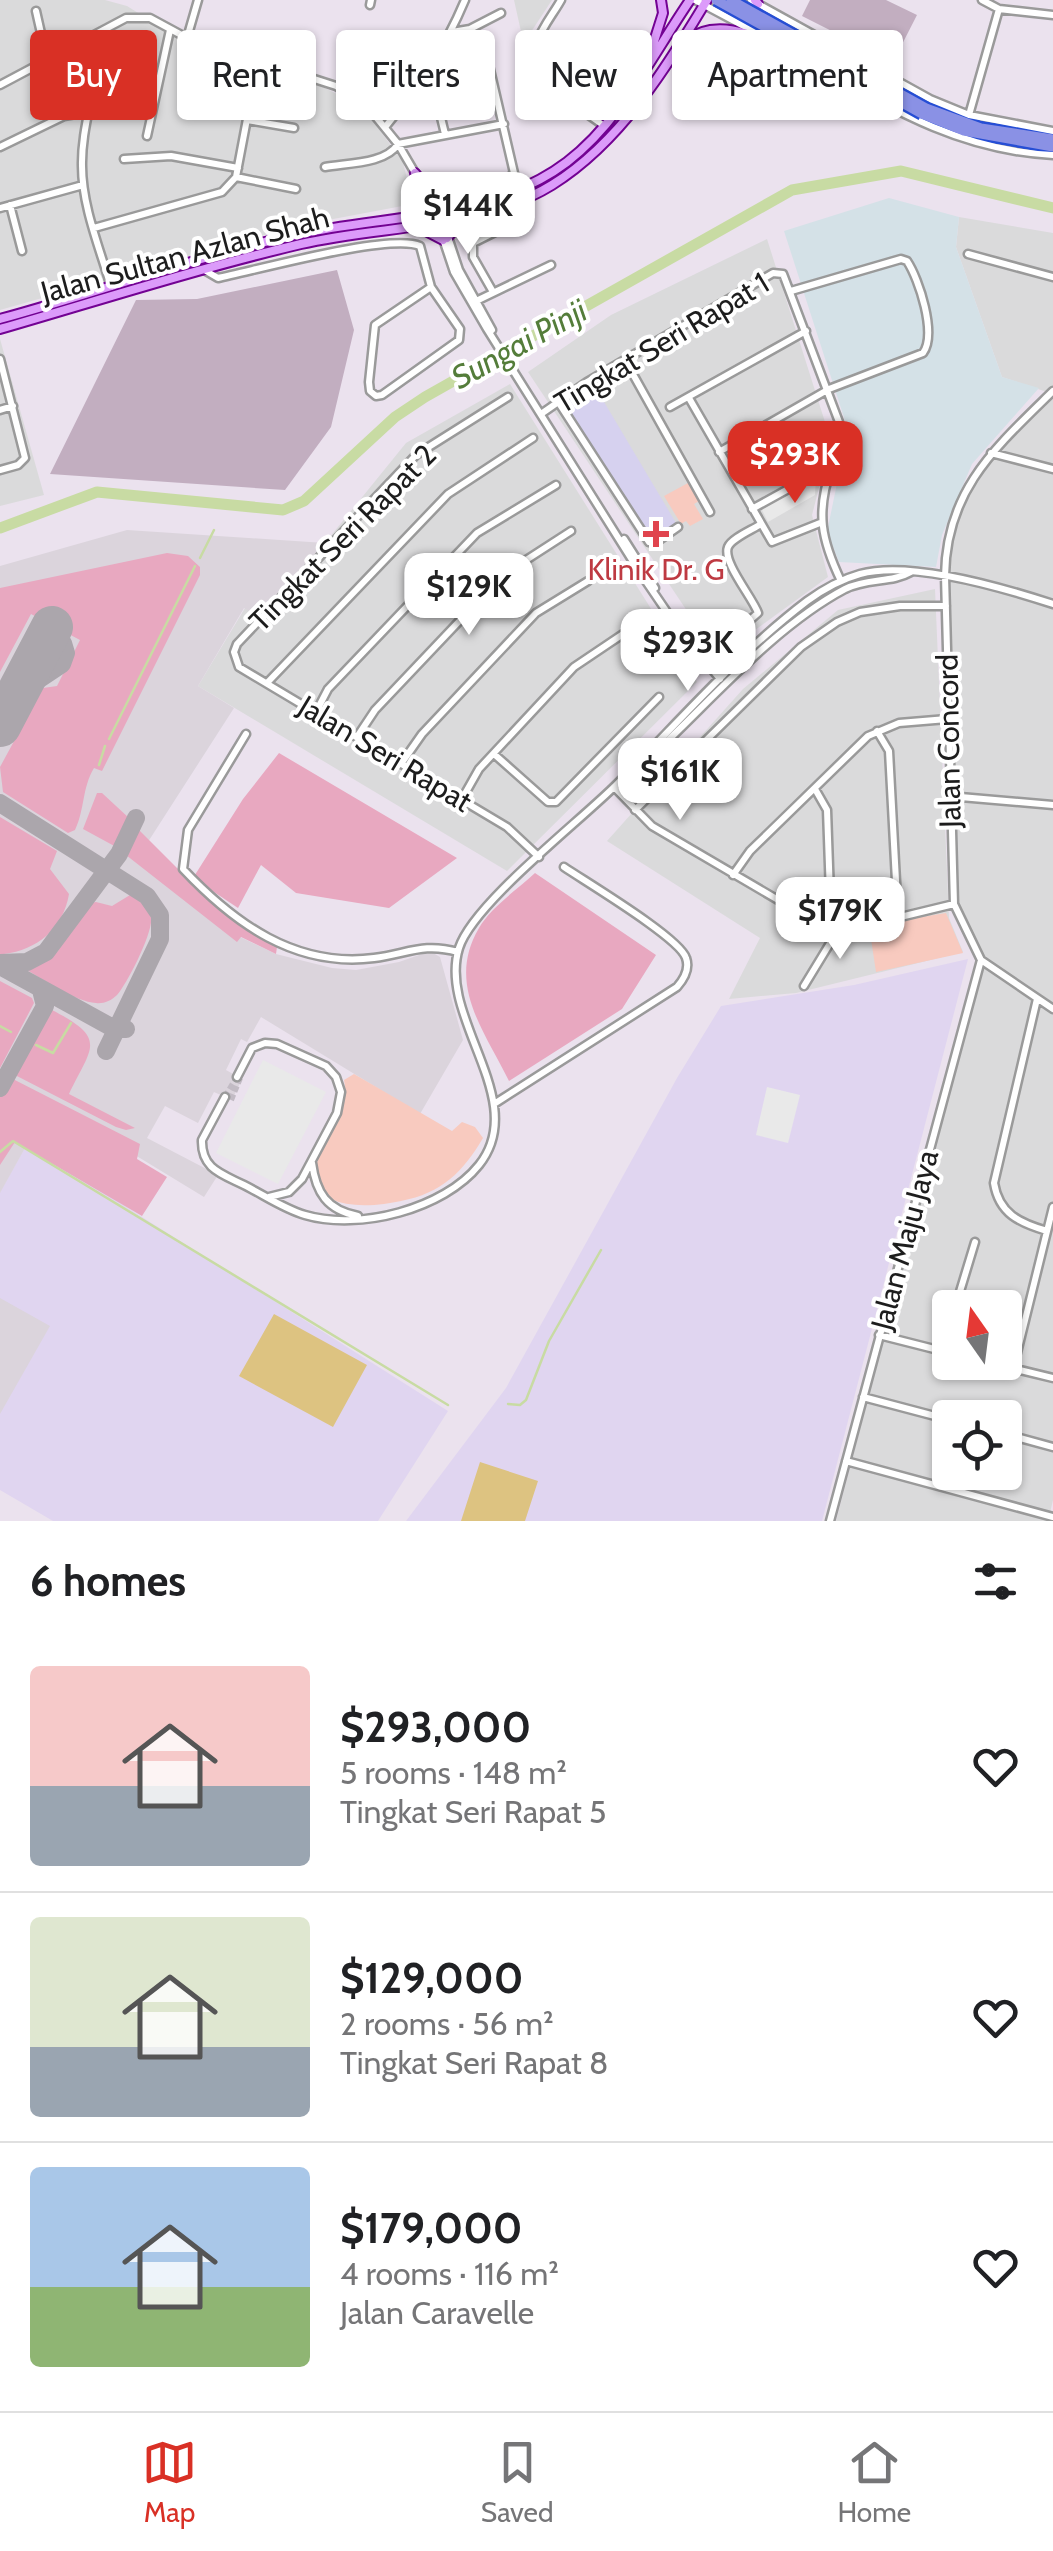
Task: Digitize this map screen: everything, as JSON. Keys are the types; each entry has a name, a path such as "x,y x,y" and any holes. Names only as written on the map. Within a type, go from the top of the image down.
{"highway":[{"path":"716,0 964,130 1053,151"},
{"path":"731,0 924,111 981,128 1053,140"}],"main road":[{"path":"652,52 663,13 661,0"},
{"name":"Jalan Sultan Azlan Shah","path":"652,57 699,1"},
{"name":"Jalan Sultan Azlan Shah","path":"685,30 699,1"},
{"path":"700,30 728,30"},
{"name":"Jalan Sultan Azlan Shah","path":"0,319 298,234 399,217 465,217 528,198 576,169 621,126 672,54"},
{"name":"Jalan Sultan Azlan Shah","path":"0,329 300,245 438,218 465,205 528,187 566,163 608,120"},
{"path":"414,173 434,196 465,205"},
{"path":"399,217 418,204 414,173"},
{"path":"412,224 445,239 465,217"}],"street":[{"path":"189,30 198,0"},
{"path":"453,30 464,0"},
{"path":"982,0 999,9 1053,14"},
{"path":"559,1 536,44 542,77 604,126"},
{"path":"699,1 753,30"},
{"path":"746,26 740,16 744,6 755,2 930,99 969,115 1053,131"},
{"path":"969,115 999,9"},
{"path":"36,11 40,30"},
{"path":"464,30 501,13"},
{"path":"104,30 126,18 150,18 177,33"},
{"path":"147,136 170,30"},
{"path":"0,84 30,68"},
{"path":"316,81 349,93 386,126 438,218 489,328 674,616 722,678"},
{"path":"434,196 511,178 514,167 495,89"},
{"path":"903,114 993,146 1053,151"},
{"path":"0,147 56,120"},
{"path":"87,120 82,150 83,185 111,287"},
{"path":"94,228 222,192 237,172 247,120"},
{"path":"261,120 294,128"},
{"path":"386,126 391,120"},
{"path":"442,120 446,134"},
{"path":"325,167 382,157 398,144 504,124"},
{"path":"124,159 171,156 296,189"},
{"path":"0,208 83,185"},
{"path":"10,205 22,251"},
{"path":"493,292 473,257 473,244 521,218"},
{"path":"206,271 218,278 360,248 415,243 422,252 431,287 461,335 376,396 369,382 375,325 431,287"},
{"path":"968,254 1053,277"},
{"path":"719,452 829,390 923,353 928,347 930,328 911,264 900,259 791,291 829,390 840,439 820,522 841,581"},
{"path":"474,302 551,265"},
{"name":"Tingkat Seri Rapat 1","path":"543,413 624,360 774,273 782,274 791,291"},
{"path":"670,406 806,331"},
{"path":"0,359 25,458 18,465 0,470"},
{"path":"624,360 710,512"},
{"name":"Jalan Concord","path":"981,960 954,904 945,576 950,529 965,492 990,452 1053,392"},
{"name":"Tingkat Seri Rapat 2","path":"234,652 416,455 508,397"},
{"path":"689,398 770,540 776,542 820,522"},
{"path":"558,402 649,542 655,543 678,528"},
{"path":"0,410 12,406"},
{"path":"543,413 650,586 722,678"},
{"path":"268,683 448,494 533,438"},
{"path":"990,452 1053,469"},
{"path":"752,509 819,472 830,471"},
{"path":"316,712 328,689 477,533 556,485"},
{"path":"732,636 758,614 729,562 727,550 731,542 761,524"},
{"path":"357,738 375,710 512,566 572,531"},
{"path":"228,1098 202,1140 208,1165 221,1175 316,1218 368,1217 437,1200 460,1186 487,1152 494,1132 494,1104 459,995 458,952 478,916 614,787 703,695 809,599 841,581 874,571 945,576 1053,604"},
{"path":"841,581 904,576 911,572"},
{"path":"401,764 422,734 536,613 588,581"},
{"path":"832,597 841,581"},
{"path":"640,760 678,730 784,630 862,581"},
{"path":"636,810 801,647 837,622 880,609 946,606"},
{"path":"462,799 471,780 579,663 626,632"},
{"path":"678,730 722,678 766,647"},
{"path":"701,650 724,661 742,658"},
{"name":"Jalan Seri Rapat","path":"234,652 239,667 507,827 539,857"},
{"path":"703,695 713,678 707,662"},
{"path":"494,754 548,802 556,802 659,698"},
{"path":"733,875 750,851 858,744 877,731 910,720 947,719"},
{"path":"877,731 886,743 890,760 898,918"},
{"path":"246,734 188,830 184,869 236,920 281,944 356,960 430,946 458,952"},
{"path":"614,787 652,826 806,917 834,923 898,918 954,904"},
{"path":"804,986 832,940 834,923 827,810 815,789"},
{"path":"949,796 1053,806"},
{"path":"494,1104 677,987 687,970 686,958 672,940 564,867"},
{"path":"981,960 1053,1009"},
{"name":"Jalan Maju Jaya","path":"830,1521 981,960"},
{"path":"1038,999 994,1183 1003,1207 1016,1222 1047,1231"},
{"path":"239,1075 252,1048 272,1043 326,1066 336,1077 340,1103 312,1162 293,1189 268,1197"},
{"path":"312,1162 316,1187 323,1200 344,1213 368,1217"},
{"path":"1022,1330 1053,1207"},
{"path":"961,1290 974,1242"},
{"path":"879,1335 932,1348"},
{"path":"1022,1371 1053,1378"},
{"path":"863,1397 932,1415"},
{"path":"1022,1438 1053,1446"},
{"path":"846,1461 1053,1518"}],"shaded area":[{"path":"0,0 105,0 127,6 177,37 177,120 316,120 316,85 336,94 336,120 372,120 403,162 413,204 296,226 0,310"},
{"path":"514,0 552,0 532,30 521,30"},
{"path":"810,0 886,0 917,15 903,42 903,30 830,30 802,16"},
{"path":"889,198 959,217 956,247 1002,377 1039,388 972,464 942,535 936,567 839,562 827,532 848,430 784,231"},
{"path":"959,217 1053,233 1053,394 1002,377 956,247"},
{"path":"767,239 831,441 812,515 828,577 729,649 693,620 528,372 611,315"},
{"path":"337,270 354,330 331,427 285,490 50,474 136,300 197,299"},
{"path":"0,339 44,495 0,506"},
{"path":"591,380 679,528 650,545 559,397"},
{"path":"510,384 697,682 507,871 198,686 245,608 262,609 325,543 406,443"},
{"path":"1053,395 1053,1500 1048,1521 836,1521 982,965 958,905 946,569 955,524 971,488 1003,445"},
{"path":"816,478 815,495 768,522 761,508"},
{"path":"688,483 699,501 694,504 703,519 690,526 686,521 681,524 664,496"},
{"path":"127,530 325,543 262,609 251,612 244,608 198,686 234,708 146,845 240,937 276,954 356,970 422,954 440,957 463,1040 420,1114 261,1017 247,1042 241,1039 226,1070 242,1079 232,1100 214,1092 198,1123 165,1106 147,1138 218,1175 204,1197 135,1155 15,1142 25,1148 0,1193 0,566"},
{"path":"167,553 188,556 200,567 200,575 102,771 94,768 75,830 68,833 3,792 0,767 43,688 57,686 80,640 31,614 0,672 0,588"},
{"path":"935,589 949,918 963,952 796,993 729,999 760,938 607,841 743,689 838,610"},
{"path":"279,753 457,858 389,908 296,893 261,865 238,908 193,878 243,799"},
{"path":"97,793 102,793 129,818 118,848 83,829"},
{"path":"0,817 57,851 50,869 69,894 61,918 47,936 27,948 4,954 0,954"},
{"path":"136,827 216,907 277,947 276,954 241,937 237,942 126,855"},
{"path":"535,873 656,955 622,1009 509,1081 472,1006 466,968 484,920"},
{"path":"130,895 148,910 151,924 133,969 112,999 99,1003 79,999 25,969 58,951 84,904 112,906"},
{"path":"946,913 963,953 876,972 869,926"},
{"path":"968,959 822,1521 406,1521 506,1388 677,1078 721,1006 854,985"},
{"path":"0,981 32,998 34,1003 0,1068"},
{"path":"52,1010 82,1029 90,1045 69,1094 135,1128 116,1127 13,1074 44,1014"},
{"path":"263,1060 326,1092 278,1184 216,1153"},
{"path":"354,1074 452,1131 462,1122 475,1127 483,1138 459,1171 428,1193 373,1205 329,1198 316,1177 318,1159 341,1112 344,1080"},
{"path":"9,1077 140,1144 137,1159 167,1177 142,1216 15,1142 0,1165 0,1095"},
{"path":"767,1087 800,1095 788,1143 756,1135"},
{"path":"27,1144 448,1411 378,1521 53,1521 0,1490 0,1192"},
{"path":"0,1298 50,1326 0,1414"},
{"path":"274,1314 367,1365 333,1427 239,1376"},
{"path":"480,1462 538,1481 525,1521 461,1521"}],"waterway":[{"name":"Sungai Pinji","path":"0,528 97,492 283,510 304,501 395,417 425,397 792,190 901,171 1053,208"},
{"path":"200,558 214,530"},
{"path":"109,739 195,566"},
{"path":"99,765 105,746"},
{"path":"36,1045 53,1053 71,1023"},
{"path":"0,1026 11,1032"},
{"path":"0,1152 13,1141 448,1405"},
{"path":"508,1404 520,1405 526,1400 549,1341 601,1250"}],"taxiway":[{"path":"47,633 63,643 66,653 62,664 11,705 29,646 36,637 47,633"},
{"path":"0,803 147,896 160,915 160,939 106,1051"},
{"path":"0,963 27,962 46,952 119,854 136,818"},
{"path":"0,966 113,1028 126,1029"},
{"path":"0,1088 45,1006 41,990"}],"runway":[{"path":"0,726 52,627"}],"tunnel":[{"path":"225,1097 237,1077"},
{"path":"231,1100 240,1078"}],"place":[{"name":"Klinik Dr. G","path":"656,534"}]}
